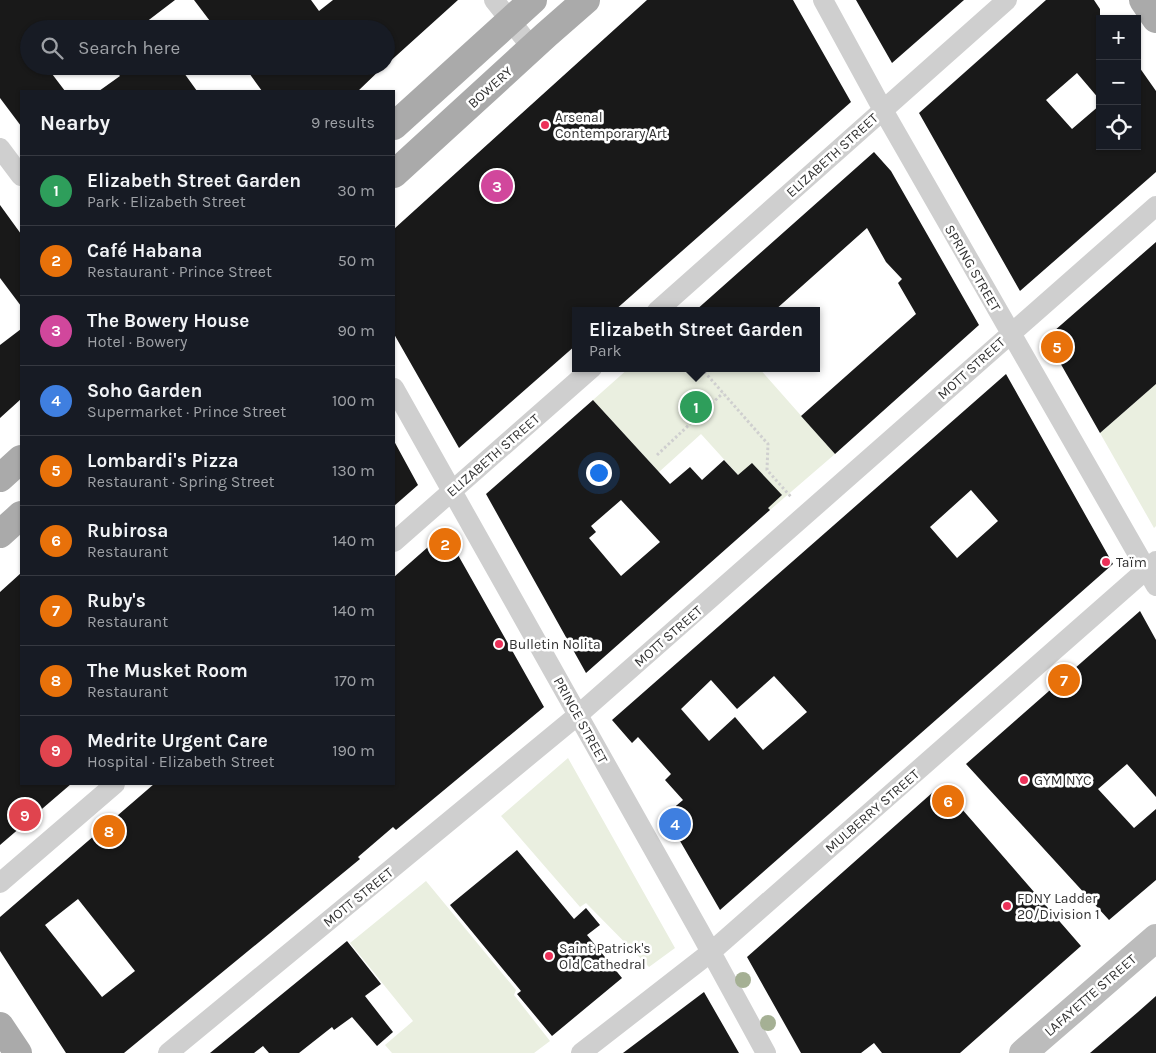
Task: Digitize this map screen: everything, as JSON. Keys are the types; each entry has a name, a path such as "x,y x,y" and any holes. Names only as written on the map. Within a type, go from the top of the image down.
{"main road":[{"path":"395,125 502,10 533,0"},
{"name":"BOWERY","path":"395,173 586,0"},
{"path":"1143,0 1156,19"},
{"path":"0,478 20,460"},
{"path":"0,534 20,516"},
{"name":"LAFAYETTE STREET","path":"1023,1053 1156,938"},
{"path":"0,1026 18,1053"}],"street":[{"name":"SPRING STREET","path":"823,0 883,110 1011,333 1153,572"},
{"name":"ELIZABETH STREET","path":"661,307 1007,0"},
{"path":"502,10 532,48"},
{"path":"0,148 20,175"},
{"name":"MOTT STREET","path":"168,1053 578,715 1156,206"},
{"name":"ELIZABETH STREET","path":"395,541 587,372"},
{"name":"PRINCE STREET","path":"395,390 766,1053"},
{"name":"MULBERRY STREET","path":"581,1053 711,952 1153,572"},
{"path":"0,883 114,785"}],"path":[{"path":"705,372 768,444 767,470 792,498"},
{"path":"657,454 723,393"}],"shaded area":[{"path":"624,372 763,372 835,454 770,510 701,434 659,472 593,400"},
{"path":"1156,384 1156,526 1154,528 1100,433"},
{"path":"568,758 675,948 649,967 586,903 580,907 501,816"},
{"path":"426,881 516,990 514,995 550,1041 534,1053 392,1053 385,1045 413,1021 350,943"}],"building":[{"path":"0,0 175,0 149,20 20,20 20,75 53,75 64,90 20,90 20,125 0,98"},
{"path":"194,0 311,0 319,11 333,0 458,0 395,57 395,20 209,20"},
{"path":"647,0 793,0 851,102 619,307 572,307 572,349 459,448 395,336 395,228"},
{"path":"856,0 964,0 892,63"},
{"path":"1046,0 1094,0 1100,9 1100,15 1096,15 1096,95 1077,73 1046,100 1072,129 1096,108 1096,150 1141,150 1141,70 1156,91 1156,172 1020,291 919,113"},
{"path":"185,75 196,90 100,90 120,76"},
{"path":"250,75 375,75 359,90 261,90"},
{"path":"874,152 891,171 979,325 835,454 801,416 916,314 898,283 902,279 886,262 867,228 778,307 700,307"},
{"path":"0,205 20,233 20,305 0,278"},
{"path":"1156,242 1156,384 1100,433 1046,338"},
{"path":"20,330 20,400 0,418 0,345"},
{"path":"1006,374 1113,564 720,910 665,815 683,800 665,780 671,774 638,737 632,743 612,720","holes":["971,490 998,521 957,558 930,527","774,676 807,712 763,750 735,717 709,741 681,709 711,680 737,709"]},
{"path":"593,400 670,484 690,467 702,480 724,460 738,475 752,463 782,495 768,508 770,510 586,673 486,494","holes":["621,500 660,542 621,576 589,538 596,532 591,526"]},
{"path":"395,443 418,485 395,505"},
{"path":"445,532 544,707 396,830 393,827 358,857 360,859 124,1053 66,1053 0,951 0,917 153,785 395,785 395,576","holes":["78,899 135,971 102,997 45,925"]},
{"path":"20,574 20,785 70,785 0,845 0,592"},
{"path":"1140,611 1156,640 1156,797 1127,764 1098,789 1134,828 1156,809 1156,880 1109,920 966,764"},
{"path":"941,785 1081,946 960,1053 882,1053 874,1043 861,1053 801,1053 747,957"},
{"name":"Saint Patrick's Old Cathedral","path":"517,850 574,919 586,908 600,925 587,935 622,978 552,1036 517,994 521,991 450,905"},
{"path":"347,941 381,984 365,996 393,1032 377,1046 352,1017 334,1030 332,1027 299,1053 269,1053 263,1046 254,1053 210,1053"},
{"path":"704,992 739,1053 623,1053"},
{"path":"1156,996 1156,1053 1090,1053 1138,1012"}],"place":[{"name":"Arsenal Contemporary Art","path":"545,125"},
{"name":"The Bowery House","path":"497,186"},
{"name":"Lombardi's Pizza","path":"1057,347"},
{"name":"Elizabeth Street Garden","path":"696,407"},
{"name":"Café Habana","path":"445,544"},
{"name":"Taïm","path":"1106,562"},
{"name":"Bulletin Nolita","path":"499,644"},
{"name":"Ruby's","path":"1064,680"},
{"name":"GYM NYC","path":"1024,780"},
{"name":"Rubirosa","path":"948,801"},
{"name":"Medrite Urgent Care","path":"25,815"},
{"name":"Soho Garden","path":"675,824"},
{"name":"The Musket Room","path":"109,831"},
{"name":"FDNY Ladder 20/Division 1","path":"1007,906"},
{"name":"Saint Patrick's Old Cathedral","path":"549,956"}]}
